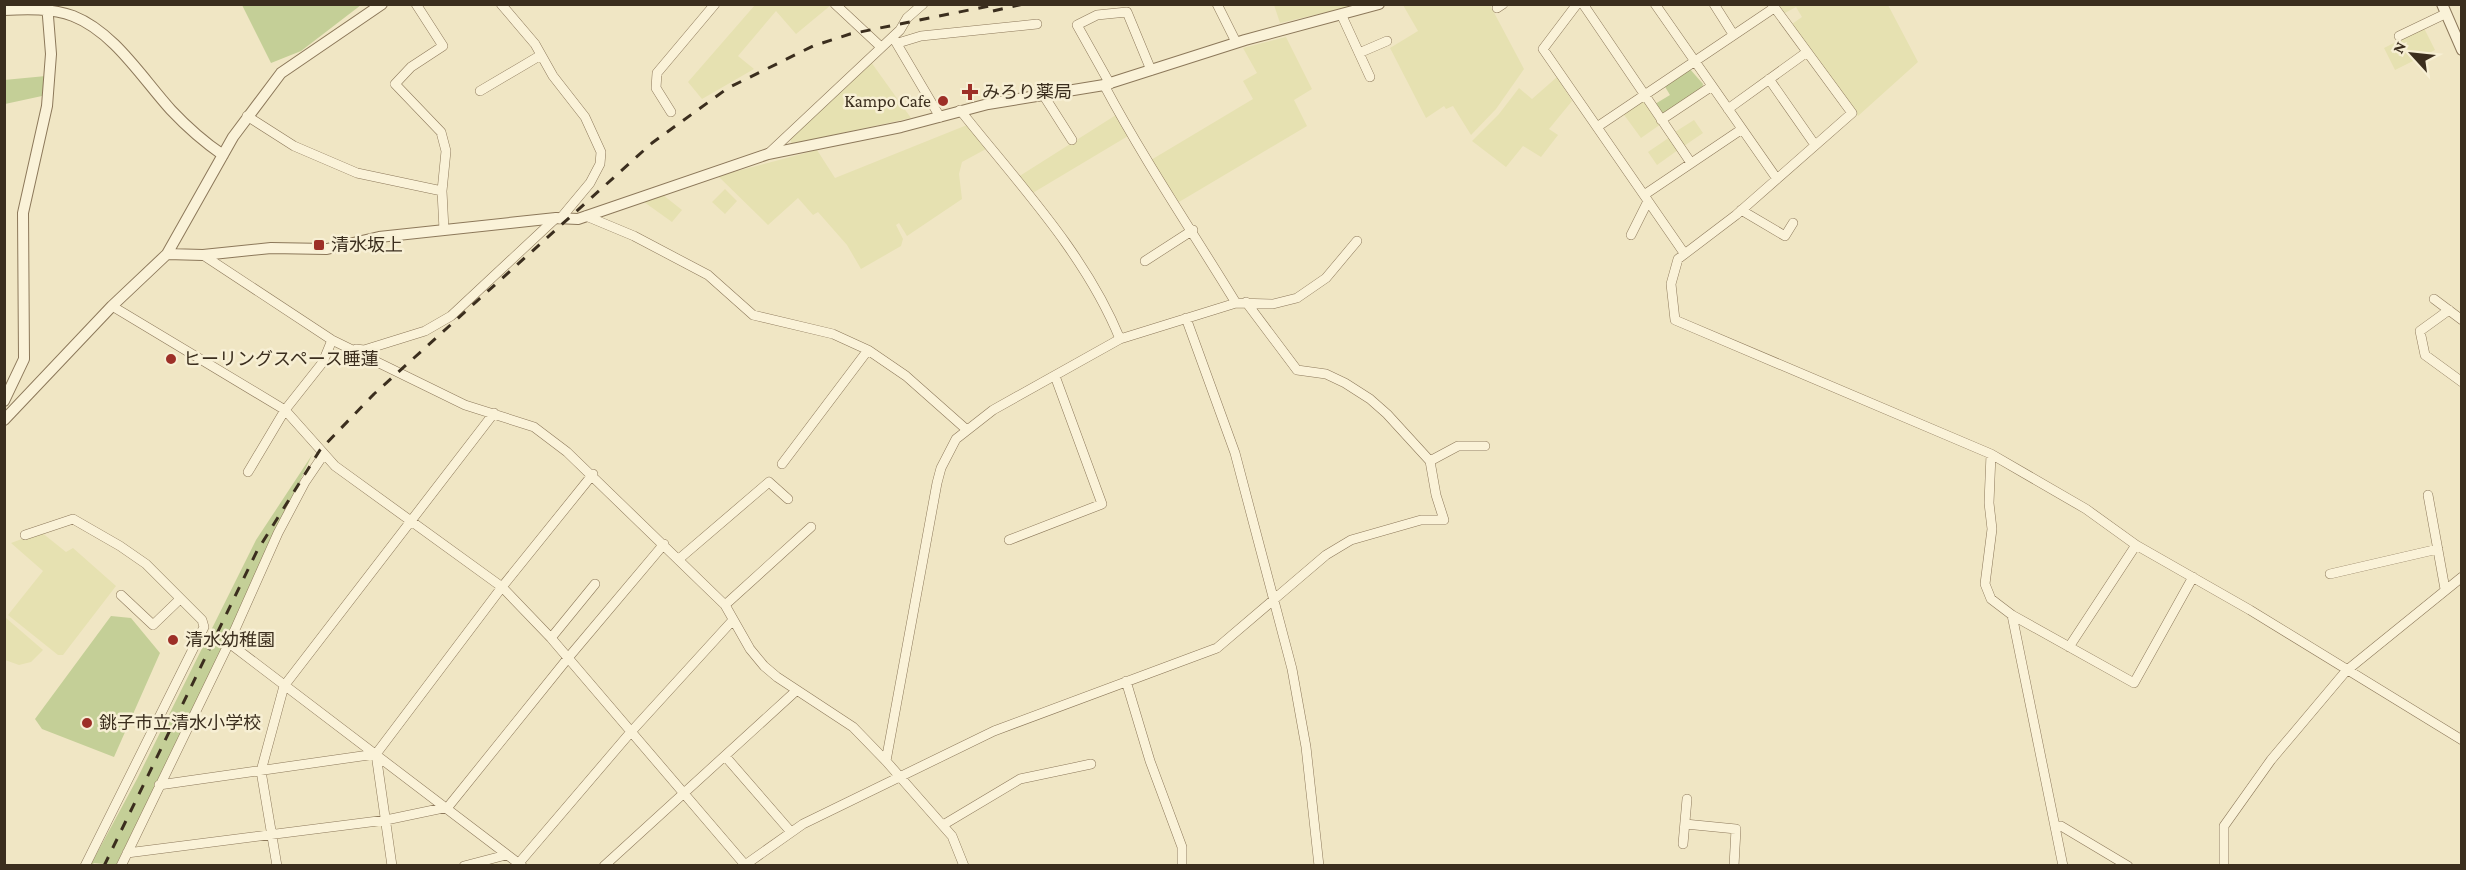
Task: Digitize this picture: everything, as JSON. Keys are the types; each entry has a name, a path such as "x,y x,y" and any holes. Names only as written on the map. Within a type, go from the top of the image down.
{"street":[{"path":"4,420 112,306 166,254 247,116 281,72 382,4"},
{"path":"416,4 443,46 411,67 395,84 441,132 446,151 442,191 444,230"},
{"path":"351,349 364,350 437,325 451,316 558,219 590,183 600,164 601,152 585,117 541,56 535,44 501,4"},
{"path":"671,112 656,88 657,72 715,4"},
{"path":"835,4 881,47"},
{"path":"895,40 923,4"},
{"path":"1217,4 1236,42"},
{"path":"166,254 203,255 271,248 327,249 379,237 586,216 768,154 940,117 960,110 1107,84 1236,42 1342,16 1379,4"},
{"path":"1577,4 1543,49 1683,252"},
{"path":"1583,4 1691,163"},
{"path":"1655,4 1777,179"},
{"path":"1714,4 1733,33"},
{"path":"1597,127 1773,6 1852,113 1741,210 1683,252 1673,271 1671,284 1676,320 1991,454 2086,509 2136,545 2462,740"},
{"path":"4,10 47,8 72,16 90,26 111,42 201,140 223,155"},
{"path":"4,401 24,359 23,213 47,106 51,54 47,8"},
{"path":"2399,36 2443,9 2459,37 2462,50"},
{"path":"1151,70 1127,12 1097,15 1077,25 1134,141 1193,230 1236,303"},
{"path":"1342,16 1370,77"},
{"path":"768,154 881,47 895,40 1037,24"},
{"path":"895,40 940,117"},
{"path":"1359,54 1387,41"},
{"path":"1728,109 1807,52"},
{"path":"480,91 541,56"},
{"path":"1769,79 1815,145"},
{"path":"1661,120 1712,86"},
{"path":"1044,96 1072,140"},
{"path":"960,110 1066,245 1107,307 1120,339"},
{"path":"247,116 294,146 357,173 442,191"},
{"path":"1631,235 1646,198 1691,163 1742,129"},
{"path":"1741,210 1785,236 1793,223"},
{"path":"586,216 634,236 708,275 753,315 833,334 868,350 906,376 967,430"},
{"path":"1145,261 1193,230"},
{"path":"886,761 937,483 956,439 993,410 1120,339 1236,303 1273,304 1297,298 1326,278 1357,241"},
{"path":"203,255 332,340 465,405 534,427 593,474 724,605 750,649 764,666 853,727 886,761 952,836 964,866"},
{"path":"2434,299 2462,320"},
{"path":"112,306 285,410 334,466 502,586 551,638 745,865 791,832 994,730 1217,648 1326,555 1351,540 1421,520 1444,520 1436,495 1430,461 1370,399 1326,374 1297,370 1246,302"},
{"path":"2449,310 2420,332 2425,355 2462,382"},
{"path":"1186,318 1235,453 1292,669 1306,747 1319,866"},
{"path":"248,472 285,410 323,362 332,340"},
{"path":"782,464 868,350"},
{"path":"1009,540 1102,504 1055,375"},
{"path":"278,866 261,771 284,686 494,413"},
{"path":"1430,461 1458,446 1485,446"},
{"path":"121,866 229,643 292,505 324,454"},
{"path":"1991,454 1989,503 1992,529 1985,584 1991,599 2012,615 2134,683 2193,577"},
{"path":"159,785 376,754 502,586 593,474"},
{"path":"679,559 769,482 788,499"},
{"path":"2428,495 2438,549 2449,586"},
{"path":"25,535 72,519 120,546 146,564 179,600 202,620 204,627 85,866"},
{"path":"724,605 811,526"},
{"path":"127,853 386,820 448,807 568,658 664,544"},
{"path":"2069,647 2136,545"},
{"path":"2330,574 2438,549"},
{"path":"2224,866 2222,838 2229,817 2346,671 2462,577"},
{"path":"551,638 595,584"},
{"path":"2449,586 2462,589"},
{"path":"121,595 153,625 179,600"},
{"path":"2012,615 2063,866"},
{"path":"229,643 448,807 506,855 521,864 630,733 733,620"},
{"path":"1126,681 1150,761 1182,847 1182,866"},
{"path":"604,866 797,690"},
{"path":"376,754 392,866"},
{"path":"725,756 791,832"},
{"path":"943,825 1020,779 1090,764"},
{"path":"1683,844 1687,799"},
{"path":"1685,824 1736,829 1734,866"},
{"path":"2056,827 2061,826 2128,866"},
{"path":"464,866 506,855"}],"shaded area":[{"path":"755,5 831,5 796,34 776,11 738,56 754,69 702,99 688,82"},
{"path":"1274,5 1358,5 1280,23"},
{"path":"1403,5 1490,5 1524,69 1496,109 1471,135 1453,106 1446,109 1444,106 1426,118 1390,48 1418,31"},
{"path":"1777,5 1888,5 1918,62 1858,116 1792,24 1802,17 1796,7 1783,14"},
{"path":"2424,28 2435,50 2395,70 2384,48"},
{"path":"1286,37 1312,89 1294,100 1307,126 1179,202 1151,160 1253,99 1243,81 1257,73 1243,48"},
{"path":"871,62 911,118 792,144 789,137"},
{"path":"1557,77 1572,101 1549,129 1558,135 1541,157 1523,146 1506,167 1472,141 1499,114 1519,88 1532,99"},
{"path":"1645,100 1661,124 1641,138 1622,112"},
{"path":"1116,115 1128,136 1031,194 1018,177"},
{"path":"1694,120 1703,133 1684,146 1675,132"},
{"path":"967,125 986,149 962,162 959,174 962,199 907,236 899,223 896,225 903,239 901,246 861,269 847,245 818,212 813,215 798,198 768,225 718,176 817,150 835,178"},
{"path":"1670,137 1678,150 1657,165 1648,152"},
{"path":"725,189 737,201 725,214 712,202"},
{"path":"663,195 682,210 672,222 644,202"},
{"path":"41,532 66,552 73,548 116,586 63,655 58,655 8,615 43,571 11,543"},
{"path":"6,618 43,650 31,662 19,665 5,660"}],"green space":[{"path":"242,5 361,5 301,51 271,63"},
{"path":"1689,68 1703,84 1702,89 1663,114 1655,104 1670,95 1664,85"},
{"path":"46,76 42,96 5,104 4,80"},
{"path":"312,455 197,701 116,865 94,863 90,866 137,779 256,540"},
{"path":"111,616 131,618 160,653 114,757 42,729 35,719"}],"railway":[{"path":"104,866 257,551 320,450 374,394 652,143 728,88 813,46 850,34 999,4"},
{"path":"993,11 1023,4"}],"place":[{"name":"みろり薬局","path":"970,92"},
{"name":"Kampo Cafe","path":"943,101"},
{"name":"清水坂上","path":"319,245"},
{"name":"ヒーリングスペース睡蓮","path":"171,359"},
{"name":"清水幼稚園","path":"173,640"},
{"name":"銚子市立清水小学校","path":"87,723"}]}
